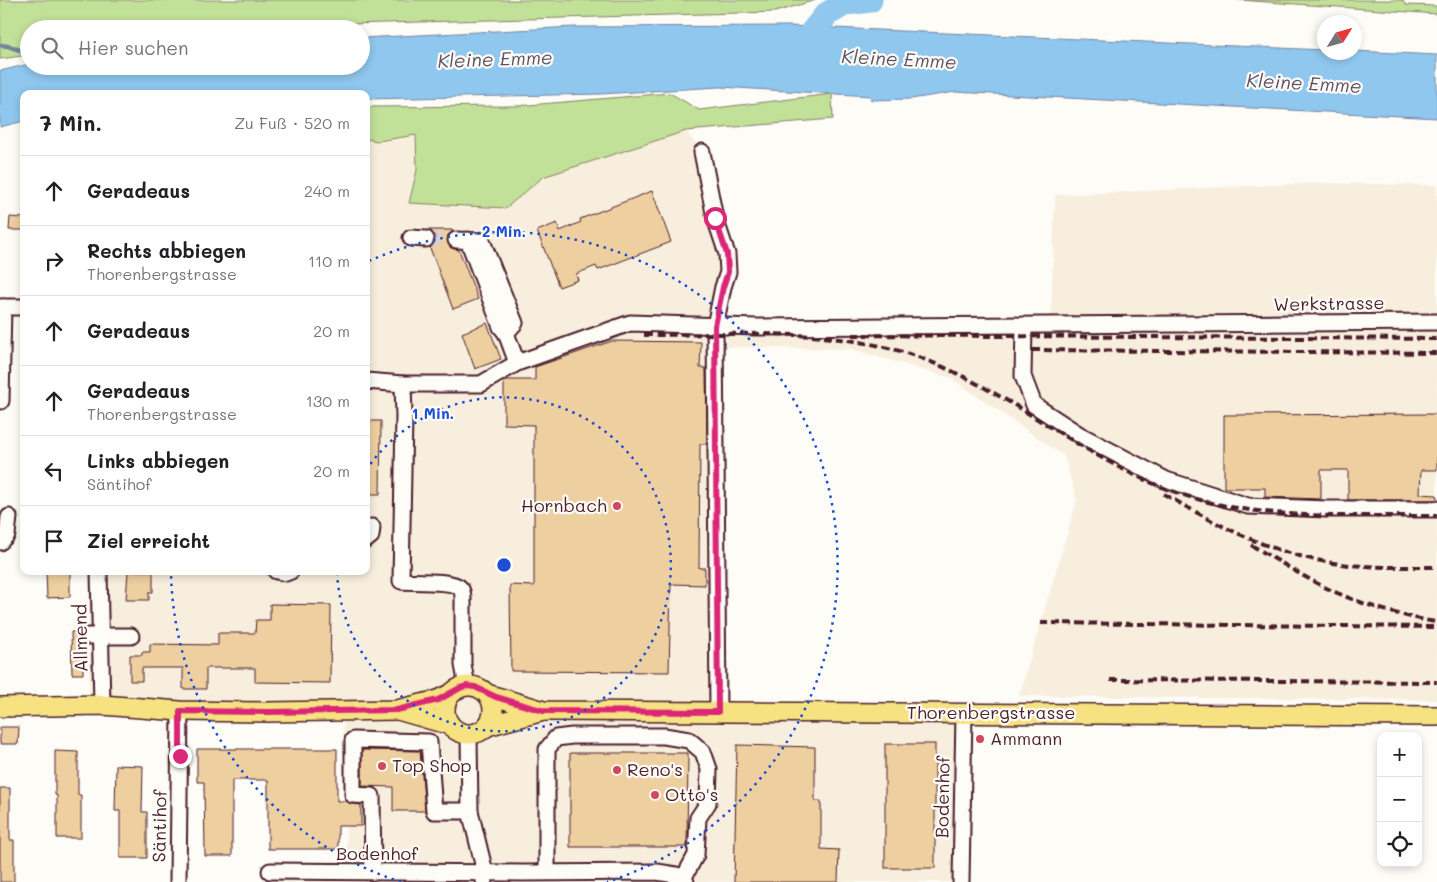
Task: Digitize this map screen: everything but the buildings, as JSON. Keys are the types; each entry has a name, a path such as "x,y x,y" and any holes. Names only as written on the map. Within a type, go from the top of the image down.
{"main road":[{"path":"0,707 102,705 180,711 268,712 397,710 438,700 459,690 475,687 487,694 492,703 493,711 488,726 480,732 469,735 462,734 450,725 397,710"},
{"path":"450,725 445,712 446,704 459,690"},
{"name":"Thorenbergstrasse","path":"487,694 544,711"},
{"name":"Thorenbergstrasse","path":"488,726 544,711 1437,716"}],"street":[{"path":"702,152 715,218 727,254 728,272 715,326 718,712"},
{"path":"462,240 501,327 506,333 517,363"},
{"path":"1,401 2,307 20,307"},
{"name":"Werkstrasse","path":"370,381 403,384 481,384 517,363 630,323 715,326 1024,326 1437,322"},
{"path":"1024,326 1023,376 1034,405 1080,435 1166,480 1248,506 1326,509 1437,509"},
{"path":"403,384 401,581 447,583 456,585 463,592 463,665 459,690"},
{"path":"0,542 7,535 11,517"},
{"name":"Allmend","path":"99,575 93,636 102,705"},
{"path":"93,636 131,636"},
{"name":"Säntihof","path":"178,882 180,711"},
{"name":"Bodenhof","path":"961,882 964,713"},
{"path":"469,735 470,811 485,877"},
{"path":"547,872 547,749 556,738 572,736 664,736 689,740 703,752 709,769 708,803 698,818 696,856 685,880"},
{"path":"368,876 372,796 352,795 353,740 429,742 434,811 470,811"},
{"name":"Bodenhof","path":"270,872 368,876 485,877 547,872 657,872 676,875 685,880"}],"shaded area":[{"path":"686,131 702,152 727,254 723,287 718,712 964,713 961,882 273,882 273,863 347,861 343,720 89,698 89,575 370,575 370,140 378,141 416,135 417,170 409,203 506,208 543,177"},
{"path":"1316,183 1437,185 1437,700 1019,696 1077,500 1064,456 951,378 852,349 726,347 727,325 1051,319 1055,195"}],"green space":[{"path":"0,0 816,0 775,12 370,23 370,20 20,20 20,56 0,59"},
{"path":"1239,0 1402,0 1406,5 1437,6 1437,14"},
{"path":"670,93 699,110 832,94 833,119 686,131 543,177 506,208 409,203 417,170 416,135 378,141 370,140 370,107 517,106"}],"water":[{"name":"Kleine Emme","path":"790,26 1317,50 1317,60 1362,60 1362,51 1437,55 1437,118 955,92 911,99 871,100 870,96 720,87 601,94 370,99 370,90 20,90 20,122 0,127 0,71 20,66 20,75 370,75 370,38 574,27"}],"waterway":[{"path":"796,52 827,14 846,3 870,0"},
{"path":"0,45 20,50"}],"tunnel":[{"path":"426,239 456,240"}],"railway":[{"path":"644,335 776,334 842,339 874,345 906,353 937,364 967,378 1111,463 1177,493 1213,503 1286,514 1323,516 1437,516"},
{"path":"852,335 1437,339"},
{"path":"1032,350 1437,353"},
{"path":"1164,494 1204,517 1246,537 1310,559 1359,566 1437,567"},
{"path":"1251,545 1335,592 1384,610 1435,622"},
{"path":"1041,623 1437,627"},
{"path":"1110,680 1437,682"}],"place":[{"name":"Hornbach","path":"617,506"},
{"name":"Ammann","path":"980,739"},
{"name":"Top Shop","path":"382,766"},
{"name":"Reno's","path":"617,770"},
{"name":"Otto's","path":"655,795"}],"route":[{"path":"180,756 180,711 397,710 438,700 466,686 475,687 487,694 544,711 718,712 715,326 728,272 727,254 715,218"}]}
